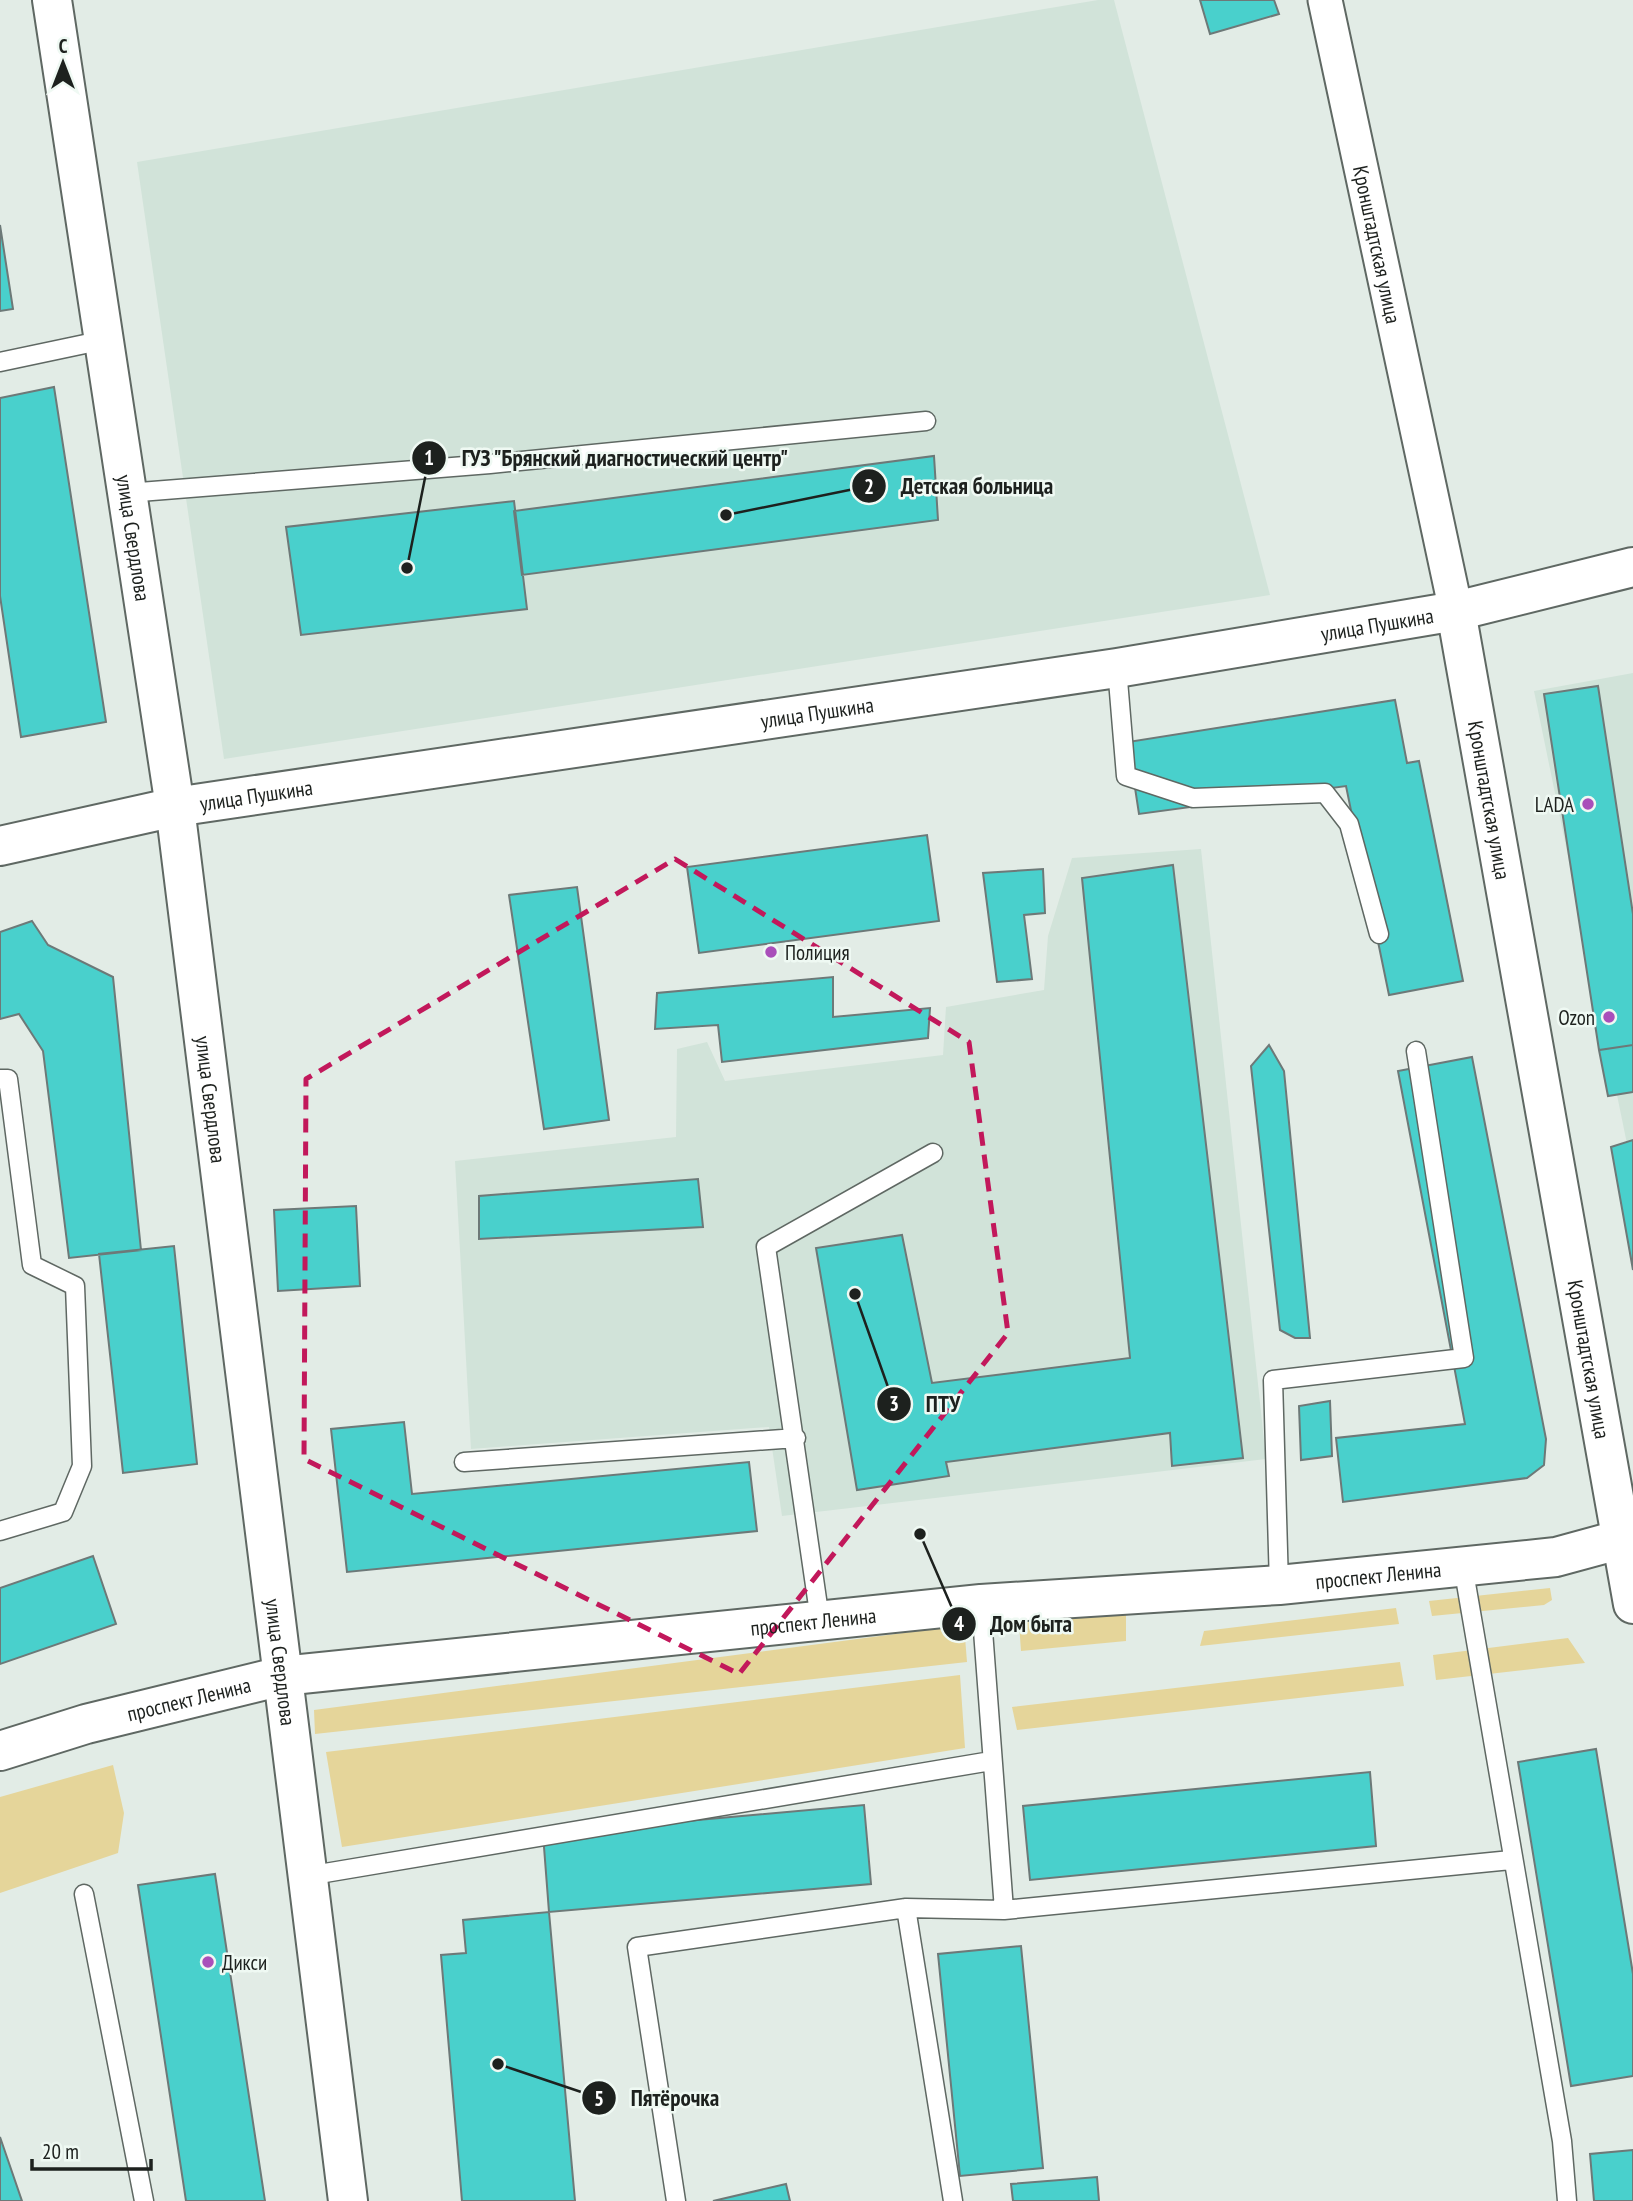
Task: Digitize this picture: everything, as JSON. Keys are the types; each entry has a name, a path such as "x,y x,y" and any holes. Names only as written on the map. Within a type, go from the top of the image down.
{"main road":[{"name":"улица Свердлова","path":"51,0 175,807 348,2201"},
{"name":"улица Пушкина","path":"0,846 175,807 1117,668 1457,611 1633,567"},
{"name":"Кронштадтская улица","path":"1457,611 1627,1538 1633,1604"},
{"name":"проспект Ленина","path":"0,1751 86,1724 282,1676 981,1604 1279,1585 1556,1557 1627,1538"}],"street":[{"name":"Кронштадтская улица","path":"1325,0 1457,611"}],"lane":[{"path":"0,362 104,340"},
{"path":"127,493 490,464 926,421"},
{"path":"1117,668 1126,776 1193,798 1325,793 1349,824 1379,934"},
{"path":"1279,1585 1273,1380 1464,1359 1416,1051"},
{"path":"0,1079 8,1079 32,1265 75,1286 82,1466 62,1512 0,1531"},
{"path":"820,1620 796,1438 766,1247 933,1153"},
{"path":"464,1462 796,1438"},
{"path":"1462,1566 1562,2141 1567,2201"},
{"path":"981,1604 1004,1910"},
{"path":"307,1876 991,1761"},
{"path":"676,2201 637,1947 906,1908 1004,1910 1511,1860"},
{"path":"84,1894 144,2201"},
{"path":"906,1908 953,2201"}],"highlighted area":[{"path":"675,859 969,1042 1008,1333 739,1674 304,1459 306,1079"}],"shaded area":[{"path":"1098,0 1114,0 1270,595 224,759 137,162"},
{"name":"LADA","path":"1633,673 1633,1173 1534,691"},
{"path":"1201,849 1266,1459 782,1516 769,1427 471,1449 455,1161 676,1137 677,1049 707,1042 725,1081 943,1055 946,1007 1044,990 1048,936 1072,858"},
{"path":"1550,1588 1552,1600 1544,1605 1432,1616 1429,1601"},
{"path":"1396,1608 1399,1624 1200,1646 1204,1631"},
{"path":"1126,1613 1126,1641 1021,1651 1019,1623"},
{"path":"964,1625 967,1662 315,1734 314,1710"},
{"path":"1568,1638 1585,1663 1436,1680 1433,1655"},
{"path":"1400,1662 1404,1686 1017,1730 1012,1707"},
{"path":"960,1675 965,1748 342,1847 326,1752"},
{"path":"113,1765 124,1813 118,1853 0,1893 0,1797"}],"building":[{"path":"1200,0 1274,0 1279,14 1210,34"},
{"path":"0,225 13,309 0,311"},
{"path":"54,387 106,722 21,737 0,596 0,398"},
{"path":"934,456 938,520 522,575 514,511"},
{"path":"514,501 527,609 301,635 286,527"},
{"name":"LADA","path":"1598,686 1633,914 1633,1045 1599,1050 1544,694"},
{"path":"1395,700 1407,763 1419,761 1463,981 1389,995 1346,786 1139,814 1128,742"},
{"path":"927,835 939,921 699,953 687,867"},
{"path":"1173,865 1243,1458 1172,1466 1170,1433 946,1462 949,1476 857,1490 816,1248 902,1235 932,1383 1130,1358 1082,878"},
{"path":"1043,869 1045,913 1024,915 1032,979 997,982 983,873"},
{"path":"577,887 609,1120 544,1129 509,895"},
{"path":"32,921 48,945 113,977 141,1250 69,1258 43,1051 19,1014 0,1019 0,932"},
{"path":"833,977 833,1017 930,1008 928,1038 722,1062 718,1025 655,1029 657,993"},
{"path":"1269,1045 1284,1071 1310,1338 1295,1338 1280,1330 1251,1066"},
{"path":"1633,1045 1633,1092 1608,1096 1599,1050"},
{"path":"1472,1057 1546,1439 1544,1465 1527,1478 1343,1502 1336,1438 1465,1424 1398,1071"},
{"path":"1633,1140 1633,1270 1611,1147"},
{"path":"698,1179 703,1227 479,1239 479,1196"},
{"path":"356,1206 360,1286 278,1291 274,1210"},
{"path":"174,1246 197,1464 123,1473 99,1254"},
{"path":"1330,1401 1332,1456 1301,1460 1299,1406"},
{"path":"404,1422 412,1494 749,1462 757,1531 347,1572 331,1429"},
{"path":"93,1556 116,1624 0,1664 0,1588"},
{"path":"1596,1749 1633,1974 1633,2076 1571,2086 1518,1762"},
{"path":"1370,1772 1376,1846 1030,1880 1023,1806"},
{"path":"864,1805 871,1884 549,1912 543,1834"},
{"path":"215,1874 265,2201 186,2201 138,1885"},
{"path":"549,1912 575,2201 462,2201 441,1955 466,1953 463,1920"},
{"path":"1021,1946 1043,2168 960,2176 938,1954"},
{"path":"0,2137 22,2201 0,2201"},
{"path":"1633,2150 1633,2201 1594,2201 1590,2154"},
{"path":"1097,2177 1099,2201 1013,2201 1011,2184"},
{"path":"786,2184 790,2201 713,2201"}],"place":[{"name":"Детская больница","path":"726,515"},
{"name":"ГУЗ \"Брянский диагностический центр\"","path":"407,568"},
{"name":"LADA","path":"1588,804"},
{"name":"Полиция","path":"771,952"},
{"name":"Ozon","path":"1609,1017"},
{"name":"ПТУ","path":"855,1294"},
{"name":"Дом быта","path":"920,1534"},
{"name":"Дикси","path":"208,1962"},
{"name":"Пятёрочка","path":"498,2064"}]}
